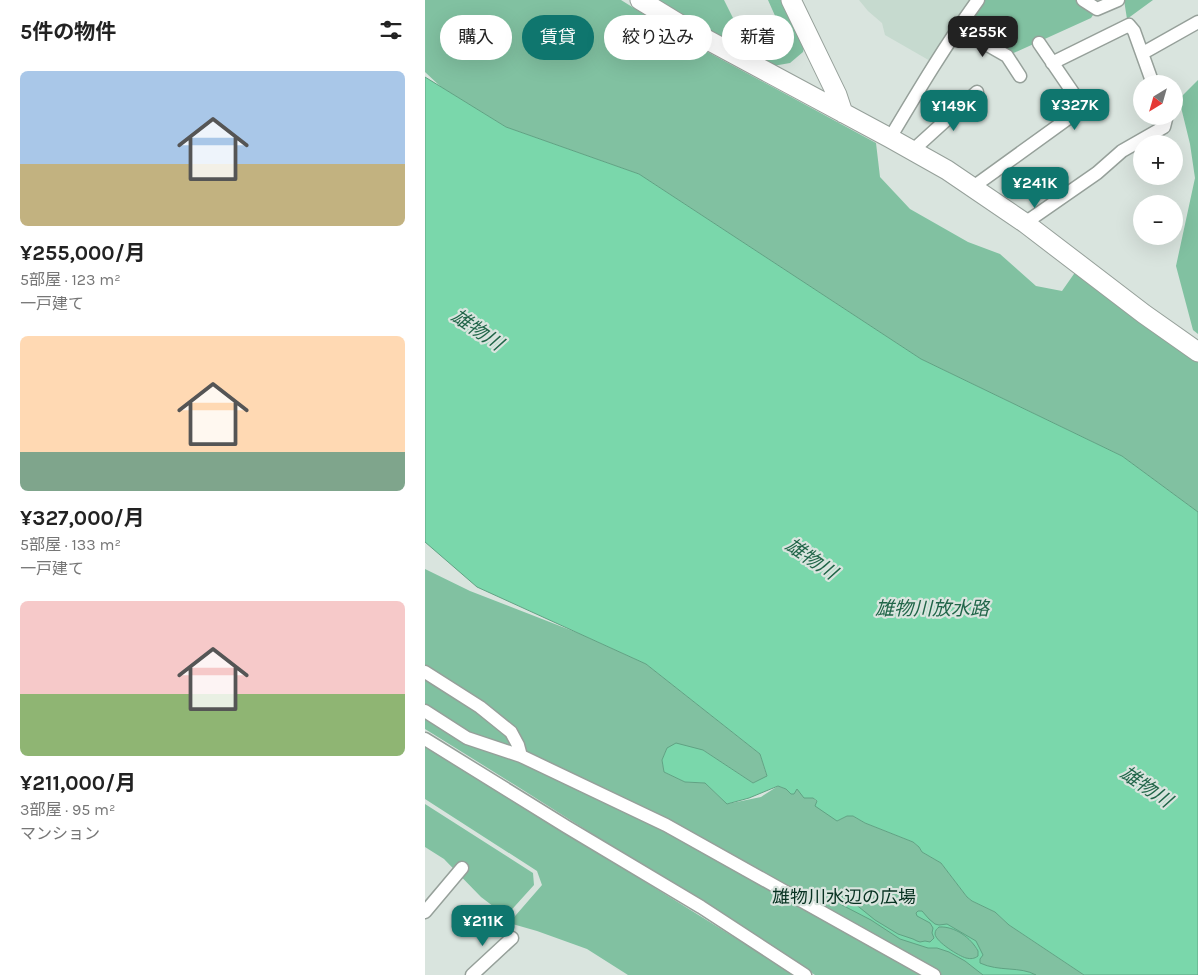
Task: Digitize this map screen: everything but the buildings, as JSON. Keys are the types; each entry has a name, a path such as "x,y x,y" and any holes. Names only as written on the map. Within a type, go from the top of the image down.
{"street":[{"path":"641,0 691,31 947,170 1025,223 1143,314 1198,352"},
{"path":"791,0 837,95 843,113"},
{"path":"890,138 934,65 978,0"},
{"path":"1083,0 1097,10 1118,0"},
{"path":"1143,54 1198,22"},
{"path":"1052,63 1129,25 1134,31 1150,75"},
{"path":"959,28 1007,56 1020,76"},
{"path":"973,188 1080,108 1079,103 1039,43"},
{"path":"912,151 977,92"},
{"path":"1025,223 1097,173 1122,151 1164,125"},
{"path":"425,672 480,707 511,732 521,756"},
{"path":"425,711 467,738 521,756 666,825 934,975"},
{"path":"425,738 567,827 701,907 805,975"},
{"path":"425,912 463,868"},
{"path":"472,975 512,938"}],"shaded area":[{"path":"859,0 973,0 932,62 885,35 882,23"}],"green space":[{"path":"425,0 621,0 645,15 604,15 604,60 712,60 712,54 876,143 880,177 910,209 968,242 1000,254 1036,286 1062,291 1076,271 1198,358 1198,512 1122,456 921,359 639,174 506,127 441,87 425,72"},
{"path":"656,0 724,0 732,15 722,15 722,37 712,32 712,15 683,15"},
{"path":"768,0 783,0 791,15 775,15"},
{"path":"978,0 1083,0 1097,9 1091,18 1007,56 958,28"},
{"path":"1124,0 1153,0 1127,19"},
{"path":"794,22 805,43 803,52 794,60"},
{"path":"762,60 794,60 790,63 773,66"},
{"path":"1198,80 1198,334 1193,330 1176,266 1181,245 1183,245 1183,234 1195,178 1183,115 1183,95"},
{"name":"雄物川水辺の広場","path":"425,569 470,591 578,633 646,664 760,754 767,777 753,783 703,750 667,748 662,760 664,772 685,782 705,783 727,804 761,797 778,786 786,789 797,789 813,798 837,821 847,816 853,816 865,823 913,842 922,852 941,863 972,901 995,912 1009,925 1084,975 815,975 425,729"},
{"path":"425,745 795,975 628,975 587,949 509,923 542,885 537,871 425,799"},
{"path":"425,804 533,873 534,885 506,916 481,897 444,859 425,847"}],"water":[{"name":"雄物川放水路","path":"425,77 506,127 639,174 921,359 1122,456 1198,512 1198,975 1084,975 1009,925 995,912 972,901 941,863 922,852 913,842 865,823 853,816 847,816 837,821 815,806 817,801 813,798 804,798 797,789 794,794 791,794 786,789 778,786 749,798 727,804 705,783 685,782 664,772 662,760 667,748 676,743 703,750 753,783 767,776 760,754 646,664 477,587 425,542"},
{"path":"839,895 854,903 875,920 898,934 920,942 930,942 934,938 933,928 930,923 917,916 916,913 918,911 922,911 935,924 947,924 976,941 983,955 980,963 987,966 1030,972 1036,975 983,975 965,961 949,952 937,948 928,948 900,939 871,920 842,905 838,902 837,898","holes":["939,927 945,927 967,937 978,951 978,956 972,959 966,958 943,945 935,933"]}],"water label":[{"name":"雄物川","path":"477,330"},
{"name":"雄物川","path":"811,559"},
{"name":"雄物川","path":"1146,787"}]}
